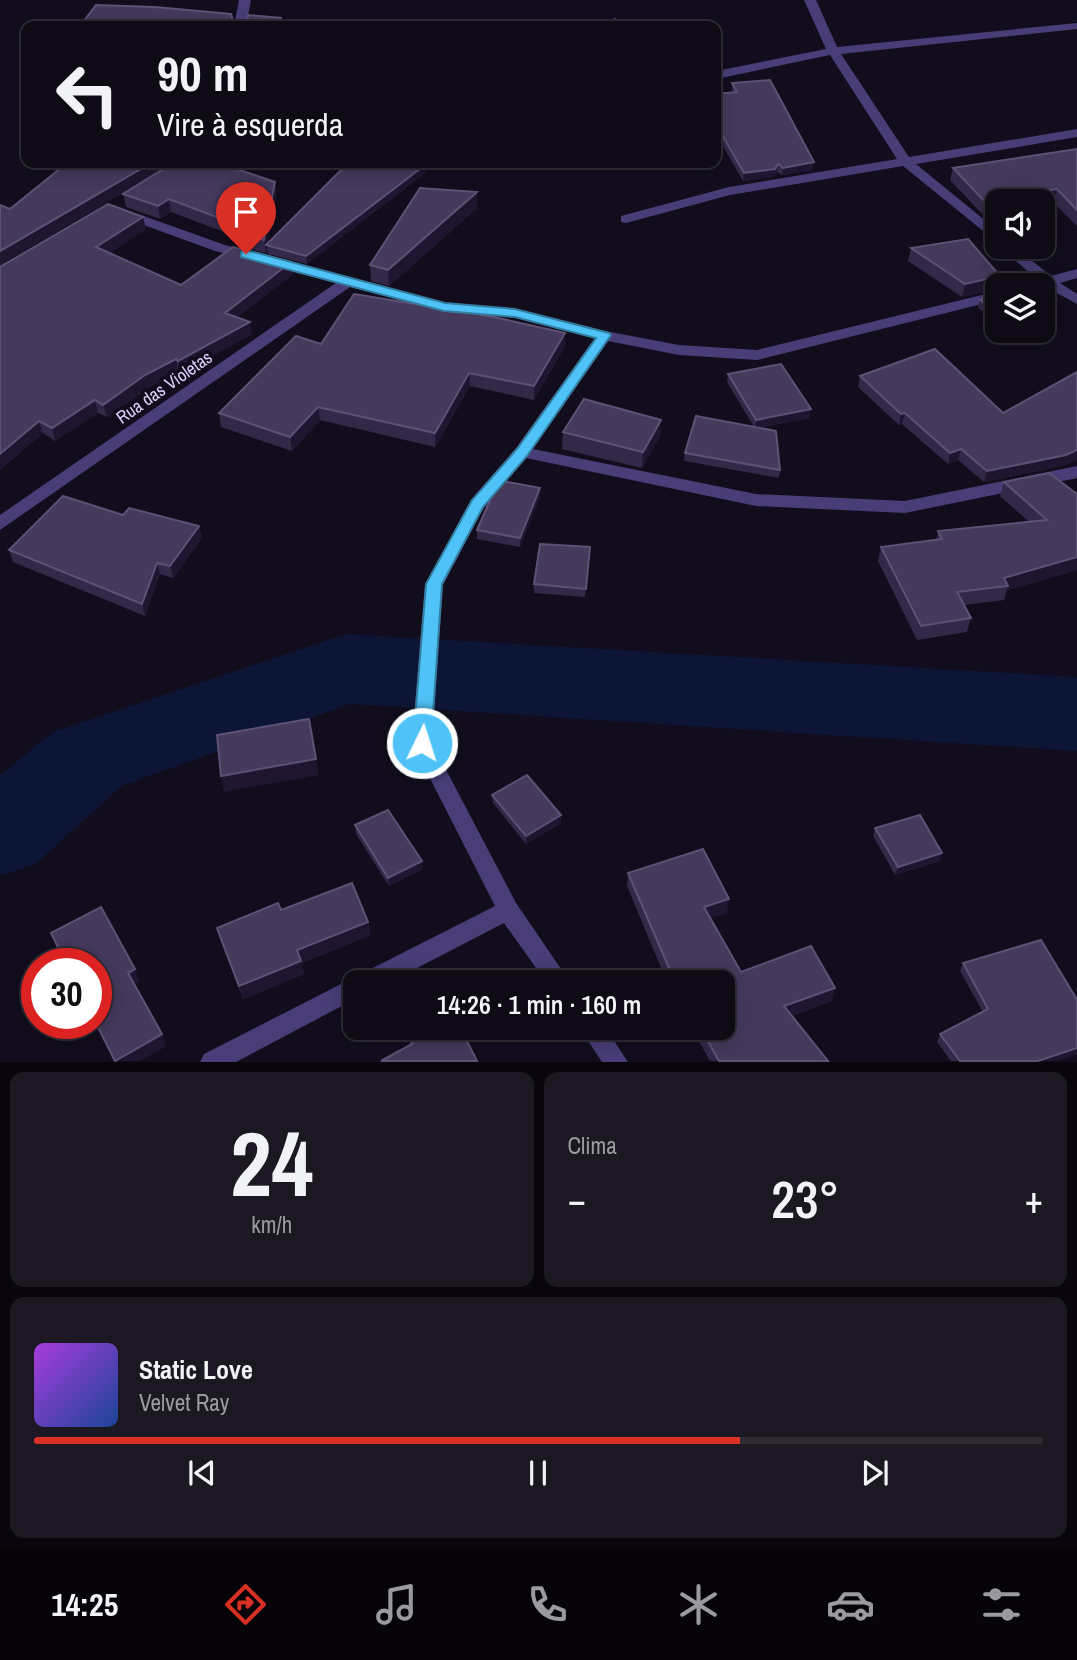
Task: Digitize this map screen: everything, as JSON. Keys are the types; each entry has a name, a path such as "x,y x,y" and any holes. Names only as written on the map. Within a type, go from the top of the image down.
{"street":[{"path":"241,21 246,0"},
{"path":"810,0 833,51 905,162 985,228"},
{"path":"721,74 833,51 1077,26"},
{"path":"626,219 729,191 1077,133"},
{"path":"117,205 219,248 444,307 515,313 678,350 757,355 985,298"},
{"path":"1019,259 1032,273"},
{"path":"1055,279 1077,273"},
{"name":"Rua das Violetas","path":"0,524 349,281"},
{"path":"1055,289 1077,300"},
{"path":"550,970 508,910 422,743 434,584 477,504 522,452 604,335"},
{"path":"522,452 756,500 905,507 1077,472"},
{"path":"391,970 508,910"},
{"path":"212,1062 343,994"},
{"path":"601,1040 616,1062"}],"building":[{"path":"96,5 231,14 233,21 84,21"},
{"path":"248,15 281,18 281,21 247,21"},
{"path":"770,80 814,162 783,168 778,164 775,169 744,173 721,133 721,94 737,92 732,83"},
{"path":"1077,149 1077,210 1057,189 985,189 985,202 953,168"},
{"path":"61,168 142,168 0,251 0,205 10,209"},
{"path":"165,168 234,168 275,182 264,240 247,235 254,231 169,199 158,206 123,194"},
{"path":"343,168 421,168 306,256 266,245"},
{"path":"420,188 477,192 388,270 370,265"},
{"path":"108,204 143,217 96,247 181,285 233,247 291,262 225,313 250,322 178,361 176,359 145,375 103,405 95,400 52,428 39,421 0,454 0,267"},
{"path":"968,239 997,273 985,273 985,279 965,284 911,248"},
{"path":"354,294 494,317 565,333 534,386 469,373 435,433 318,407 290,437 219,413 296,336 321,344"},
{"path":"935,349 1003,413 1077,372 1077,450 1066,455 987,471 961,449 950,453 905,413 901,414 860,376"},
{"path":"781,364 811,409 756,420 728,374"},
{"path":"584,399 661,420 643,452 563,432"},
{"path":"696,416 776,431 780,470 685,453"},
{"path":"1049,473 1077,494 1077,557 1004,578 1008,586 957,592 971,618 921,626 881,547 942,539 938,531 1047,520 1004,482"},
{"path":"502,481 540,488 520,538 477,530 494,491"},
{"path":"63,496 123,515 129,508 199,526 170,566 157,563 142,604 9,550"},
{"path":"540,544 590,547 586,589 534,584"},
{"path":"309,719 316,759 221,776 217,735"},
{"path":"527,775 561,815 526,836 492,795"},
{"path":"388,810 422,861 388,878 355,825"},
{"path":"920,815 942,853 898,867 875,828"},
{"path":"703,849 729,899 704,907 741,972 811,946 835,988 784,1006 828,1061 719,1061 707,1040 735,1040 735,970 670,970 628,873"},
{"path":"352,883 368,922 297,950 301,961 239,986 217,928 278,903 281,910"},
{"path":"101,907 135,969 128,973 162,1034 115,1061 104,1039 112,1039 112,948 58,948 51,933"},
{"path":"1041,940 1077,998 1077,1048 1038,1061 960,1061 940,1034 988,1009 963,963"},
{"path":"466,1040 477,1061 381,1061 412,1044 411,1042"}],"waterway":[{"path":"0,834 87,759 346,669 1077,714"}],"route":[{"path":"246,254 444,307 515,313 604,335 522,452 477,504 434,584 422,743"}]}
